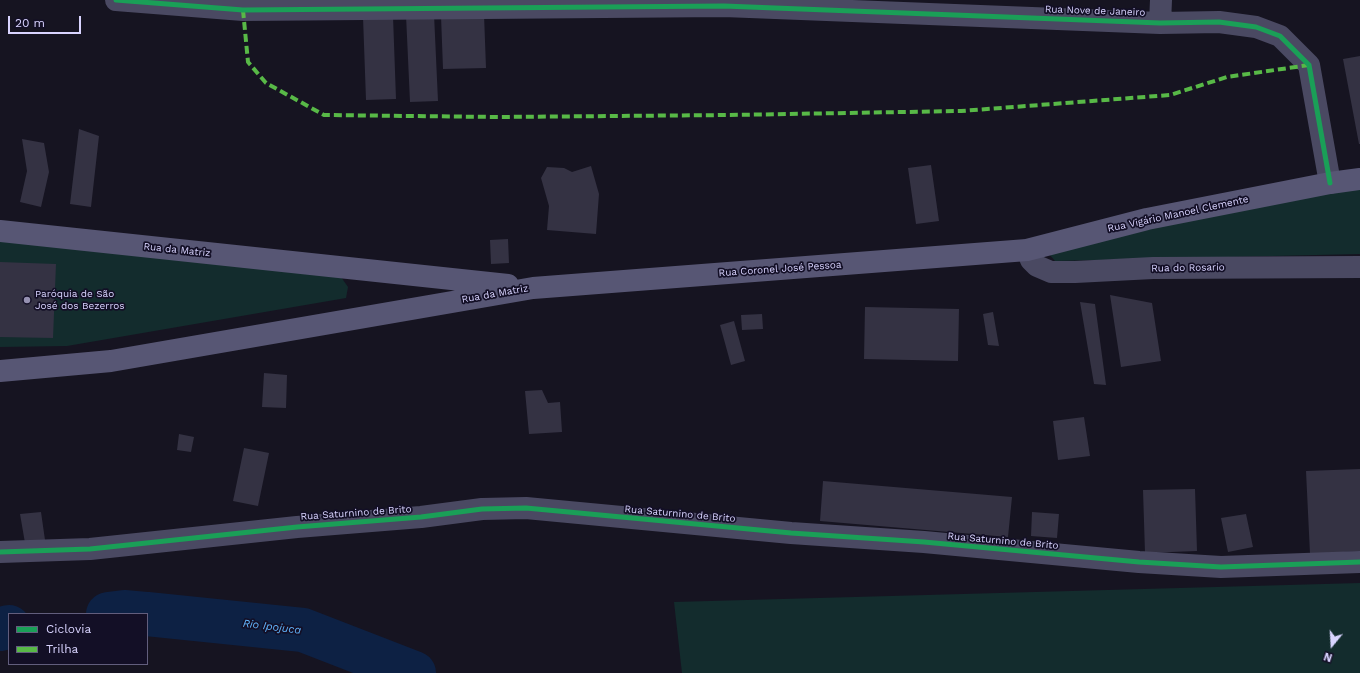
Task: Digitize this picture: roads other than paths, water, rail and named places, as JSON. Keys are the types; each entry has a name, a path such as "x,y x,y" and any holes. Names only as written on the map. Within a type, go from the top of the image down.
{"main road":[{"name":"Rua Vigário Manoel Clemente","path":"1028,250 1147,219 1330,183 1360,179"},
{"name":"Rua da Matriz","path":"0,232 533,288"},
{"name":"Rua Coronel José Pessoa","path":"533,288 1028,250"},
{"name":"Rua da Matriz","path":"0,371 111,361 533,288"}],"street":[{"name":"Rua Nove de Janeiro","path":"116,0 243,5 724,6 1160,22 1219,22 1256,27 1280,36 1309,65 1330,183"},
{"path":"1160,0 1160,22"},
{"name":"Rua do Rosario","path":"1028,250 1031,260 1037,266 1051,272 1153,268 1360,267"},
{"name":"Rua Saturnino de Brito","path":"0,552 90,549 297,526 422,517 482,509 526,508 791,533 924,542 1146,563 1221,567 1360,562"}],"waterway":[{"name":"Rio Ipojuca","path":"116,613 135,613"},
{"name":"Rio Ipojuca","path":"148,614 303,630 414,673"},
{"name":"Rio Ipojuca","path":"0,629 8,627"}],"place":[{"name":"Paróquia de São José dos Bezerros","path":"27,300"}]}
